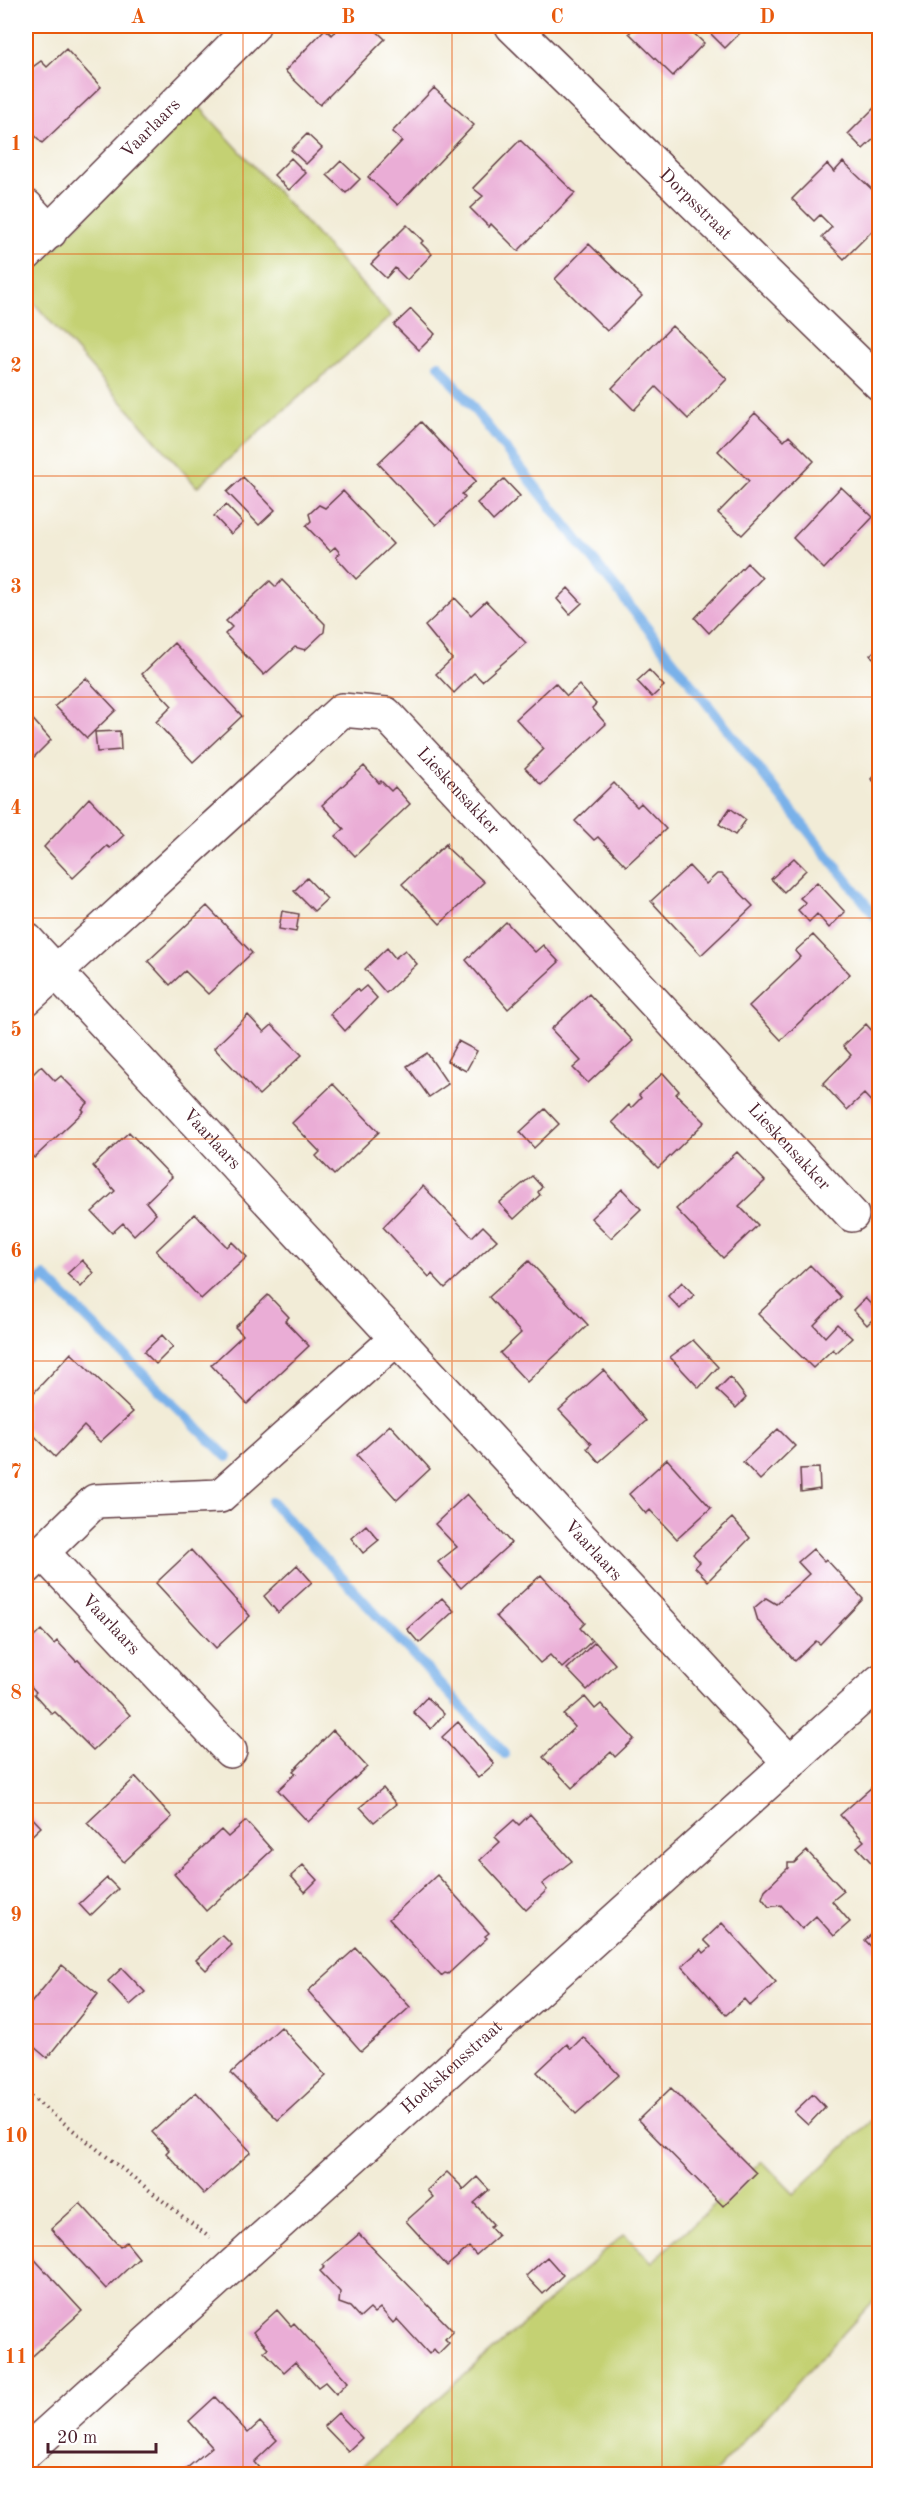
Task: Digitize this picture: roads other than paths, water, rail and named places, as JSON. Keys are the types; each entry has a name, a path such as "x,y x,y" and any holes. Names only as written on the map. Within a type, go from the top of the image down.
{"street":[{"name":"Vaarlaars","path":"26,254 254,26"},
{"name":"Dorpsstraat","path":"512,26 879,384"},
{"path":"26,206 50,232"},
{"name":"Lieskensakker","path":"26,999 342,710 386,714 852,1215"},
{"name":"Vaarlaars","path":"26,939 790,1763"},
{"name":"Vaarlaars","path":"230,1751 34,1560 95,1501 220,1496 396,1339"},
{"name":"Hoekskensstraat","path":"26,2451 879,1681"}],"waterway":[{"path":"439,365 880,922"},
{"path":"26,1295 44,1276 227,1457"},
{"path":"272,1502 505,1754"}]}
